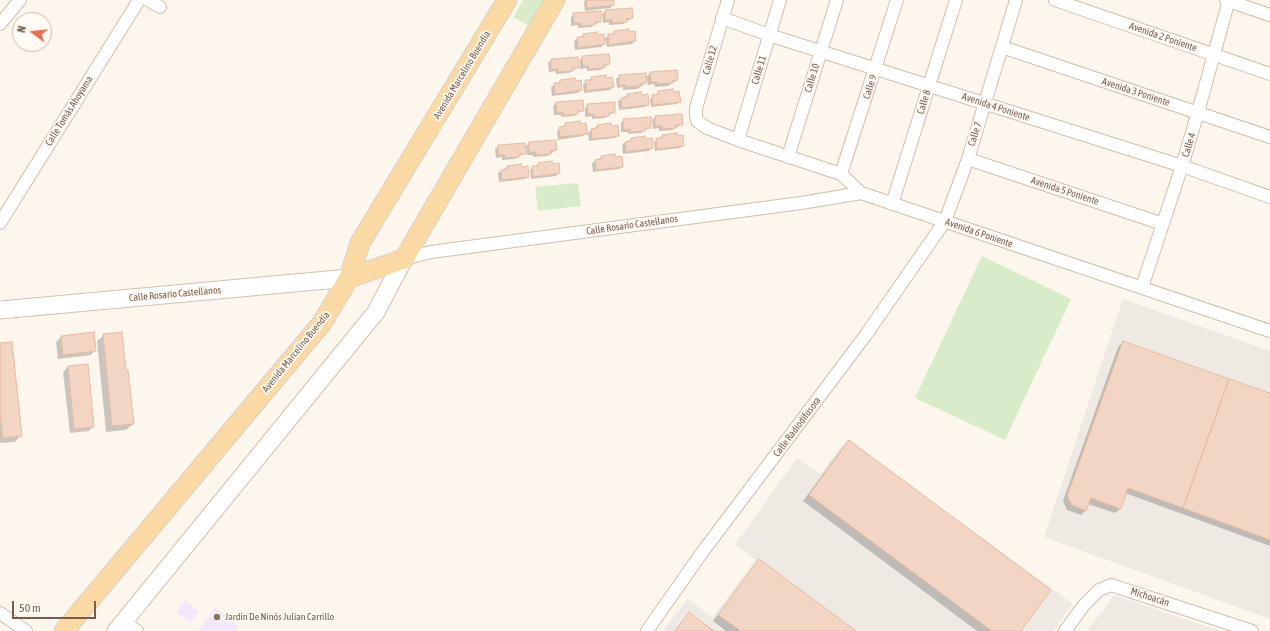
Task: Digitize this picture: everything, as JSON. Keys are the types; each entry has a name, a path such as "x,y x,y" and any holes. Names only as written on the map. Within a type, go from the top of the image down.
{"main road":[{"name":"Avenida Marcelino Buendía","path":"64,631 322,323 349,278 360,243 507,0"},
{"path":"349,278 404,259 555,0"}],"street":[{"path":"0,24 20,0"},
{"name":"Calle Tomás Ahoyama","path":"0,222 138,0"},
{"path":"148,0 160,7"},
{"name":"Calle 12","path":"697,120 696,108 728,0"},
{"name":"Calle 11","path":"738,140 780,0"},
{"name":"Calle 10","path":"788,157 836,0"},
{"name":"Calle 9","path":"841,174 897,0"},
{"name":"Calle 8","path":"892,204 956,0"},
{"name":"Calle 7","path":"945,222 968,159 1016,0"},
{"name":"Avenida 2 Poniente","path":"1055,0 1270,74"},
{"path":"1228,0 1270,15"},
{"name":"Calle 4","path":"1142,287 1182,166 1228,0"},
{"name":"Avenida 4 Poniente","path":"722,18 769,35 1182,166 1270,197"},
{"name":"Avenida 3 Poniente","path":"1002,47 1270,137"},
{"name":"Avenida 6 Poniente","path":"697,120 708,128 738,140 841,174 861,193 1142,287 1270,332"},
{"name":"Avenida 5 Poniente","path":"968,159 1163,224"},
{"name":"Calle Rosario Castellanos","path":"404,259 431,252 801,203 861,193"},
{"name":"Calle Radiodifusora","path":"647,631 701,554 865,336 945,222"},
{"path":"126,628 376,312 404,259"},
{"name":"Calle Rosario Castellanos","path":"0,310 349,278"},
{"name":"Michoacán","path":"1065,631 1084,605 1099,590 1111,585 1252,631"},
{"path":"0,613 26,631"}],"shaded area":[{"path":"1123,299 1270,351 1270,619 1044,537"},
{"path":"847,439 1073,604 1053,631 663,631 687,599 713,617 755,560 735,545 797,458 820,474"},
{"path":"1114,595 1220,631 1087,631"},
{"path":"185,600 199,612 190,623 176,612"},
{"name":"Jardín De Ninõs Julian Carrillo","path":"215,607 239,627 235,631 198,631"}],"green space":[{"path":"523,0 551,0 534,29 513,17"},
{"path":"578,183 581,206 538,211 535,187"},
{"path":"982,256 1071,299 1005,440 915,398"}],"building":[{"path":"586,0 614,0 614,5 587,8"},
{"path":"632,8 633,18 626,19 627,22 612,23 612,20 605,20 605,10"},
{"path":"601,11 601,22 595,22 595,25 581,26 581,23 574,23 573,13"},
{"path":"629,29 629,32 635,31 636,41 609,45 608,34 614,34 614,31"},
{"path":"597,32 598,35 604,34 605,44 578,48 577,37 583,37 583,34"},
{"path":"609,54 610,64 604,65 604,68 589,69 589,66 583,66 582,56"},
{"path":"578,57 579,68 573,68 573,71 558,72 558,69 551,69 551,59"},
{"path":"677,70 678,80 672,81 672,83 657,84 657,82 651,82 650,72"},
{"path":"646,73 647,83 640,84 641,86 626,87 626,85 619,85 619,75"},
{"path":"606,75 606,78 612,77 614,87 587,91 585,80 592,80 591,77"},
{"path":"575,78 575,81 581,80 582,90 555,94 554,83 560,83 560,80"},
{"path":"673,89 673,92 679,91 681,102 653,105 652,95 658,94 658,91"},
{"path":"641,92 642,95 648,94 649,105 622,108 621,98 627,97 627,94"},
{"path":"583,100 584,111 578,111 578,114 563,115 563,112 557,113 556,102"},
{"path":"615,102 615,113 609,113 609,116 595,117 594,114 588,114 587,104"},
{"path":"682,114 683,125 676,125 676,128 662,129 662,126 655,126 655,116"},
{"path":"651,117 651,128 645,128 645,131 631,132 630,129 624,130 623,119"},
{"path":"580,121 580,124 586,123 588,134 560,137 559,127 566,126 565,123"},
{"path":"611,123 612,126 618,125 619,136 592,139 591,129 597,128 597,125"},
{"path":"677,133 677,136 683,135 684,146 657,149 656,138 662,138 662,135"},
{"path":"645,136 646,139 652,138 653,148 626,152 625,142 631,141 631,138"},
{"path":"556,140 557,150 550,151 551,154 536,155 536,152 529,152 529,142"},
{"path":"525,143 526,154 519,154 519,157 505,158 505,155 498,155 498,145"},
{"path":"615,154 615,157 622,156 623,167 596,170 595,160 601,159 601,156"},
{"path":"552,161 553,164 559,163 560,173 533,177 532,166 538,166 538,163"},
{"path":"521,164 522,167 528,166 529,177 502,180 501,170 507,169 507,166"},
{"path":"94,332 96,351 63,355 61,336"},
{"path":"122,332 134,424 112,426 103,334"},
{"path":"1123,341 1229,379 1183,508 1128,488 1121,509 1091,498 1086,511 1072,505 1067,496"},
{"path":"12,342 22,436 3,438 0,414 0,343"},
{"path":"88,364 94,427 74,429 68,366"},
{"path":"1229,379 1270,393 1270,540 1183,508"},
{"path":"849,440 1051,590 1021,631 992,631 809,495"},
{"path":"759,559 856,631 741,631 718,615"},
{"path":"689,612 714,631 675,631"}],"place":[{"name":"Jardín De Ninõs Julian Carrillo","path":"217,617"}]}
